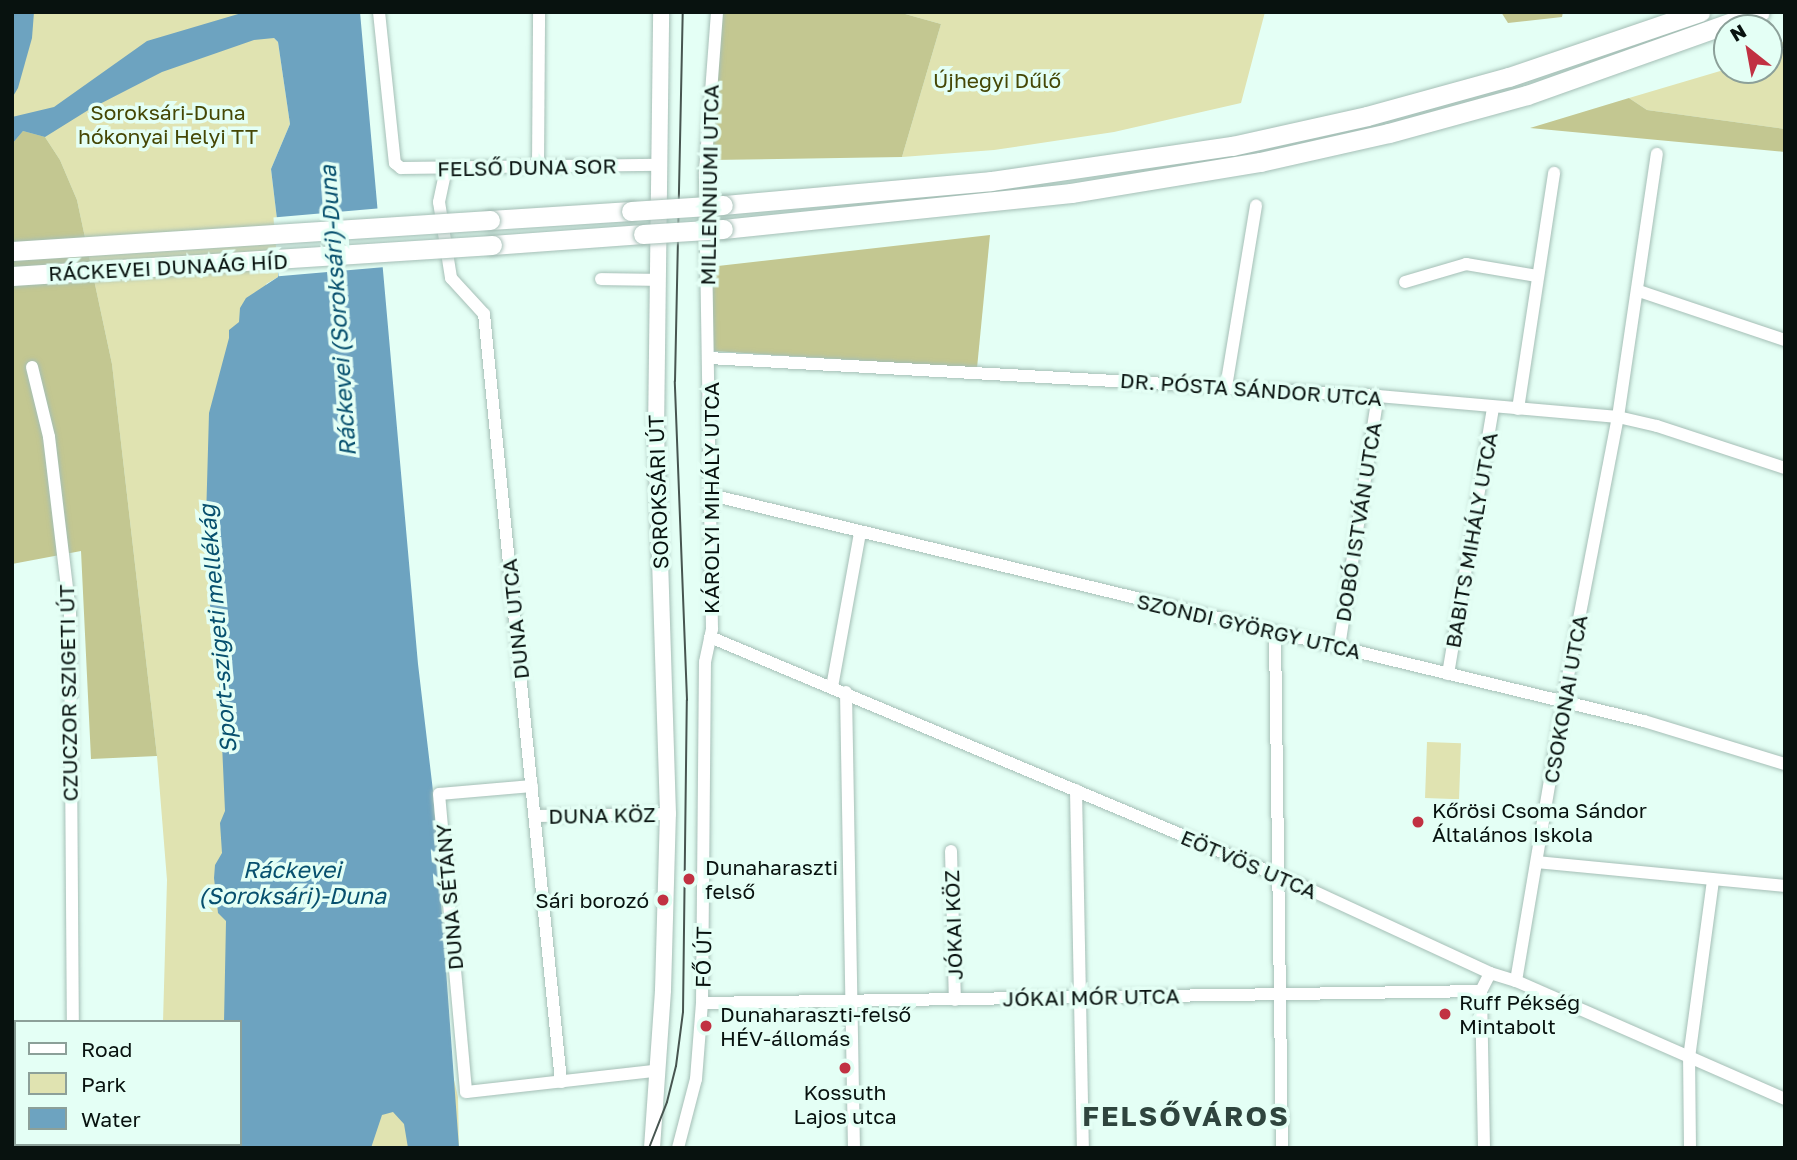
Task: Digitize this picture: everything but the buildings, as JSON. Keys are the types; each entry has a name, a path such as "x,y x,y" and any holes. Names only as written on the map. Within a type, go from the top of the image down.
{"highway":[{"name":"RÁCKEVEI DUNAÁG HÍD","path":"12,251 723,205 1041,175 1246,143 1367,116 1497,81 1700,12"},
{"name":"RÁCKEVEI DUNAÁG HÍD","path":"12,276 723,229 1059,195 1260,162 1389,133 1527,95 1760,12"}],"main road":[{"name":"SOROKSÁRI ÚT","path":"661,12 656,434 668,814 663,973"},
{"name":"FŐ ÚT","path":"647,1148 663,973"},
{"name":"FŐ ÚT","path":"652,1148 663,973"}],"street":[{"name":"FELSŐ DUNA SOR","path":"379,12 394,163 401,168 661,165"},
{"path":"538,167 539,12"},
{"name":"MILLENNIUMI UTCA","path":"709,358 705,172 717,12"},
{"name":"CSOKONAI UTCA","path":"1516,981 1563,702 1618,417 1639,291 1657,154"},
{"name":"DUNA UTCA","path":"446,169 439,202 451,278 484,314 561,1082"},
{"name":"BABITS MIHÁLY UTCA","path":"1518,409 1554,173"},
{"path":"1226,387 1256,205"},
{"path":"1405,282 1466,264 1537,276"},
{"path":"601,279 659,280"},
{"path":"1639,291 1785,340"},
{"name":"DR. PÓSTA SÁNDOR UTCA","path":"709,358 1378,396 1618,417 1657,426 1785,468"},
{"name":"KÁROLYI MIHÁLY UTCA","path":"709,358 710,638"},
{"name":"CZUCZOR SZIGETI ÚT","path":"32,367 49,437 70,613 73,1020"},
{"name":"DOBÓ ISTVÁN UTCA","path":"1339,647 1378,396"},
{"name":"BABITS MIHÁLY UTCA","path":"1448,674 1493,407"},
{"name":"SZONDI GYÖRGY UTCA","path":"711,495 1644,721 1785,764"},
{"path":"832,687 860,533"},
{"path":"1275,632 1282,1148"},
{"name":"EÖTVÖS UTCA","path":"710,638 846,692 1278,876 1490,973 1516,981 1785,1099"},
{"name":"FŐ ÚT","path":"678,1148 696,1079 702,1003 705,662 710,638"},
{"path":"846,692 854,1148"},
{"name":"DUNA SÉTÁNY","path":"532,786 439,794 466,1092 561,1082"},
{"path":"1076,790 1083,1148"},
{"name":"DUNA KÖZ","path":"535,816 668,814"},
{"name":"JÓKAI KÖZ","path":"951,851 956,999"},
{"path":"1537,862 1785,886"},
{"path":"1690,1148 1689,1058 1713,880"},
{"path":"1485,1148 1481,991 1490,973"},
{"name":"JÓKAI MÓR UTCA","path":"702,1003 1481,991"},
{"path":"561,1082 654,1071"}],"green space":[{"name":"Soroksári-Duna hókonyai Helyi TT","path":"12,12 275,12 274,38 278,42 290,124 271,169 279,236 278,277 266,284 458,1097 459,1148 151,1148 242,1146 242,1020 163,1020 167,880 157,756 112,364 77,200 60,160 45,137 12,144"},
{"path":"721,12 898,12 941,24 902,157 712,160"},
{"name":"Újhegyi Dűlő","path":"898,12 1265,12 1241,103 1114,132 994,150 902,157 941,24"},
{"path":"1501,12 1563,12 1562,17 1508,23"},
{"path":"1785,41 1785,129 1647,110 1629,98 1713,73 1713,84 1783,84"},
{"path":"1629,98 1647,110 1785,129 1785,152 1530,128"},
{"path":"23,131 45,137 60,160 77,200 112,364 157,756 91,759 81,551 12,564 12,144"},
{"path":"990,235 977,368 713,351 709,267"},
{"path":"1427,742 1461,743 1459,799 1425,798"}],"water":[{"path":"12,12 34,12 32,38 18,88 12,98"},
{"path":"245,12 360,12 418,664 433,791 459,1148 408,1148 404,1124 393,1112 382,1115 371,1148 202,1148 242,1146 242,1020 224,1020 226,921 218,913 214,878 215,865 222,853 220,823 225,811 219,677 210,606 206,520 209,413 229,330 239,322 240,308 246,298 278,277 279,236 271,169 290,124 278,42 274,38 254,40 162,72 90,109 45,137 23,131 12,144 12,117 54,107 147,41"}],"pier":[{"path":"383,208 388,267 279,276 273,218"}],"tram line":[{"path":"649,1148 667,1102 676,1066 683,1012 687,700 675,381 683,12"}],"place":[{"name":"Kőrösi Csoma Sándor Általános Iskola","path":"1418,822"},
{"name":"Dunaharaszti felső","path":"689,879"},
{"name":"Sári borozó","path":"663,900"},
{"name":"Ruff Pékség Mintabolt","path":"1445,1014"},
{"name":"Dunaharaszti-felső HÉV-állomás","path":"706,1026"},
{"name":"Kossuth Lajos utca","path":"845,1068"}],"district":[{"name":"FELSŐVÁROS","path":"1186,1116"}],"water label":[{"name":"Ráckevei (Soroksári)-Duna","path":"337,311"},
{"name":"Sport-szigeti mellékág","path":"217,629"},
{"name":"Ráckevei (Soroksári)-Duna","path":"292,882"}]}
